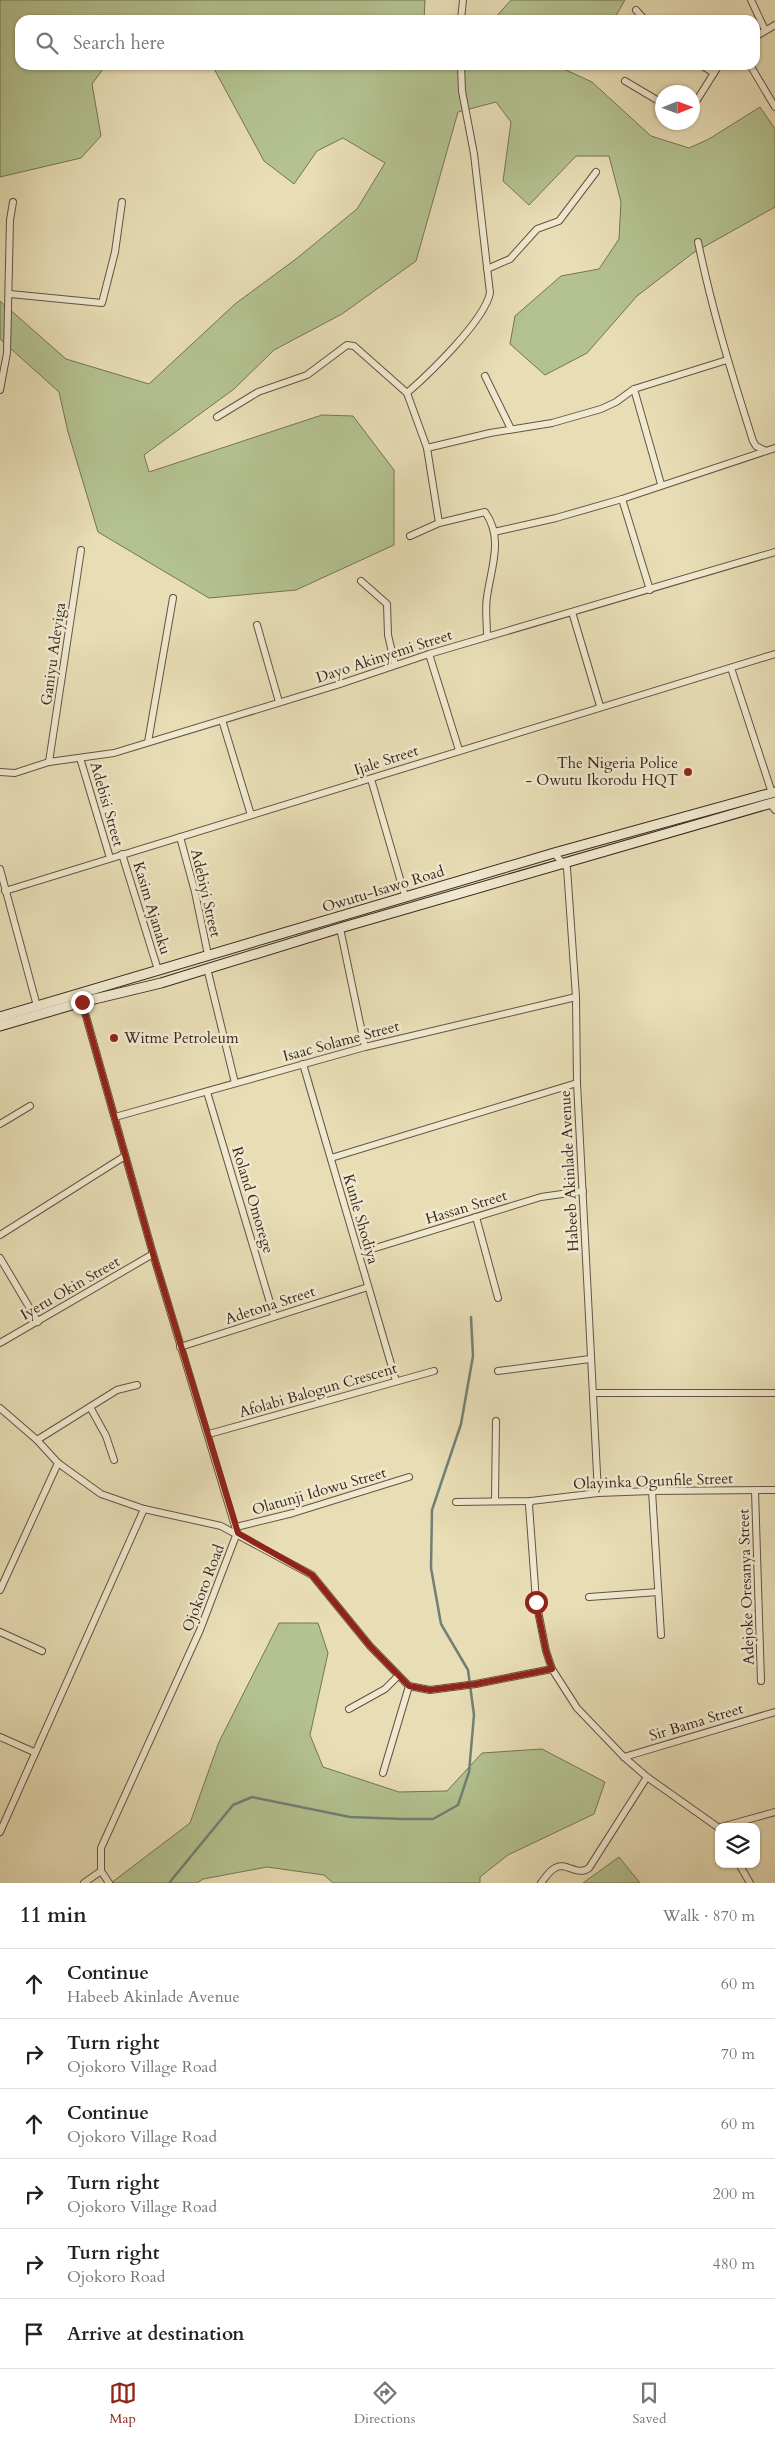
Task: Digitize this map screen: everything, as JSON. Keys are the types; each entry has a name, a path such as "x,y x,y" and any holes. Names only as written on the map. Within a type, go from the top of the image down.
{"street":[{"path":"462,15 463,0"},
{"path":"751,0 758,15"},
{"path":"636,10 640,15"},
{"path":"760,19 765,30"},
{"path":"760,34 775,25"},
{"path":"407,393 442,358 483,311 490,293 474,154 462,91 460,70"},
{"path":"709,70 714,73"},
{"path":"700,95 716,70"},
{"path":"753,70 775,108"},
{"path":"625,81 655,99"},
{"path":"488,269 510,259 537,229 553,224 564,216 596,172"},
{"path":"0,390 7,353 10,294 10,220 13,202"},
{"path":"10,294 102,303 115,252 122,202"},
{"path":"698,242 710,303 753,442 756,446 766,450"},
{"path":"217,417 258,392 307,375 347,345 354,346 407,393 427,448 438,523"},
{"path":"427,448 511,429 552,423 601,409 616,402 634,388 727,360"},
{"path":"485,376 511,429"},
{"path":"634,388 662,484"},
{"path":"494,532 556,518 775,448"},
{"path":"622,498 650,590"},
{"path":"410,536 438,523 485,512 494,532 495,553 486,600 486,636"},
{"name":"Ganiyu Adeyiga","path":"49,762 81,550"},
{"name":"Dayo Akinyemi Street","path":"0,772 15,773 49,762 106,755 486,636 650,590 775,552"},
{"path":"361,581 387,604 388,635 395,665"},
{"path":"148,742 173,598"},
{"path":"572,612 600,706"},
{"path":"257,625 279,702"},
{"path":"429,654 459,750"},
{"name":"Ijale Street","path":"5,891 371,779 600,706 775,654"},
{"path":"731,668 773,793"},
{"path":"222,720 251,815"},
{"name":"Adebisi Street","path":"80,758 110,858"},
{"path":"371,779 405,896"},
{"name":"Owutu-Isawo Road","path":"0,1017 405,896 773,793"},
{"name":"Owutu-Isawo Road","path":"0,1026 82,1002 161,983 340,928 774,805"},
{"name":"Adebiyi Street","path":"180,837 195,892 208,955"},
{"name":"Habeeb Akinlade Avenue","path":"554,853 567,868 576,997 590,1359 598,1493"},
{"name":"Kasim Ajanaku","path":"122,854 158,970"},
{"path":"0,869 37,1006"},
{"path":"340,928 364,1047"},
{"path":"207,968 235,1083"},
{"name":"Isaac Solame Street","path":"115,1117 364,1047 576,997"},
{"name":"Ojokoro Road","path":"82,1002 180,1346 209,1434 237,1530 200,1630 101,1848 102,1871 108,1883"},
{"name":"Kunle Shodiya","path":"303,1064 396,1381"},
{"path":"331,1158 578,1083"},
{"name":"Roland Omorege","path":"207,1092 274,1316"},
{"path":"0,1124 30,1106"},
{"path":"0,1235 125,1156"},
{"name":"Hassan Street","path":"359,1253 541,1197 583,1191"},
{"path":"476,1217 498,1298"},
{"name":"Iyeru Okin Street","path":"0,1343 153,1254"},
{"path":"0,1258 38,1322"},
{"name":"Adetona Street","path":"180,1346 368,1287"},
{"path":"498,1370 590,1359"},
{"name":"Afolabi Balogun Crescent","path":"209,1434 434,1371"},
{"path":"37,1440 118,1390 137,1385"},
{"path":"593,1393 775,1393"},
{"path":"90,1407 106,1436 114,1460"},
{"path":"0,1408 37,1440 58,1463 102,1494 144,1509 237,1530 312,1575 397,1677 409,1686 430,1690 476,1684 552,1669"},
{"path":"495,1501 496,1421"},
{"path":"0,1590 58,1463"},
{"name":"Olatunji Idowu Street","path":"237,1530 409,1477"},
{"name":"Olayinka Ogunfile Street","path":"456,1502 531,1501 598,1493 775,1490"},
{"path":"652,1491 661,1635"},
{"name":"Adejoke Oresanya Street","path":"755,1491 761,1681"},
{"path":"531,1501 529,1505 536,1602 546,1651 552,1669 577,1708 624,1757 647,1777 715,1824"},
{"path":"0,1832 34,1752 144,1509"},
{"path":"590,1597 658,1592"},
{"path":"0,1632 42,1651"},
{"path":"349,1709 385,1689 397,1677"},
{"path":"383,1773 409,1686"},
{"name":"Sir Bama Street","path":"624,1757 775,1712"},
{"path":"0,1737 34,1752"},
{"path":"541,1883 553,1868 559,1866 584,1872 589,1868 647,1777"},
{"path":"734,1823 775,1812"},
{"path":"741,1868 750,1883"},
{"path":"84,1883 102,1871"}],"green space":[{"path":"0,0 425,0 424,15 15,15 15,70 102,70 92,84 101,136 81,158 0,177"},
{"path":"511,0 625,0 616,15 498,15"},
{"path":"215,70 566,70 592,82 651,136 689,148 709,139 760,107 775,129 775,207 693,253 637,296 587,353 545,375 510,344 515,316 561,276 599,269 619,239 621,202 609,156 576,156 529,205 503,181 511,122 496,102 458,112 416,261 342,314 274,350 234,389 144,455 149,472 322,415 353,416 394,470 394,545 296,590 209,598 98,532 68,432 59,392 0,339 0,301 66,359 149,384 235,304 296,259 357,209 385,163 343,138 317,151 294,184 264,161"},
{"path":"279,1623 318,1623 328,1653 310,1735 323,1767 399,1792 447,1791 482,1753 542,1749 605,1782 594,1814 508,1855 480,1877 480,1883 333,1883 324,1875 267,1867 203,1879 197,1883 111,1883 190,1823 219,1742"},
{"path":"619,1857 640,1883 583,1883"}],"waterway":[{"path":"169,1883 233,1805 252,1797 350,1817 433,1819 458,1805 469,1772 474,1715 468,1670 441,1624 431,1568 432,1510 461,1424 473,1356 471,1317"}],"place":[{"name":"The Nigeria Police - Owutu Ikorodu HQT","path":"688,772"},
{"name":"Witme Petroleum","path":"114,1038"}],"route":[{"path":"82,1002 180,1346 209,1434 238,1533 312,1575 397,1677 409,1686 430,1690 476,1684 552,1669 546,1651 536,1602"}]}
